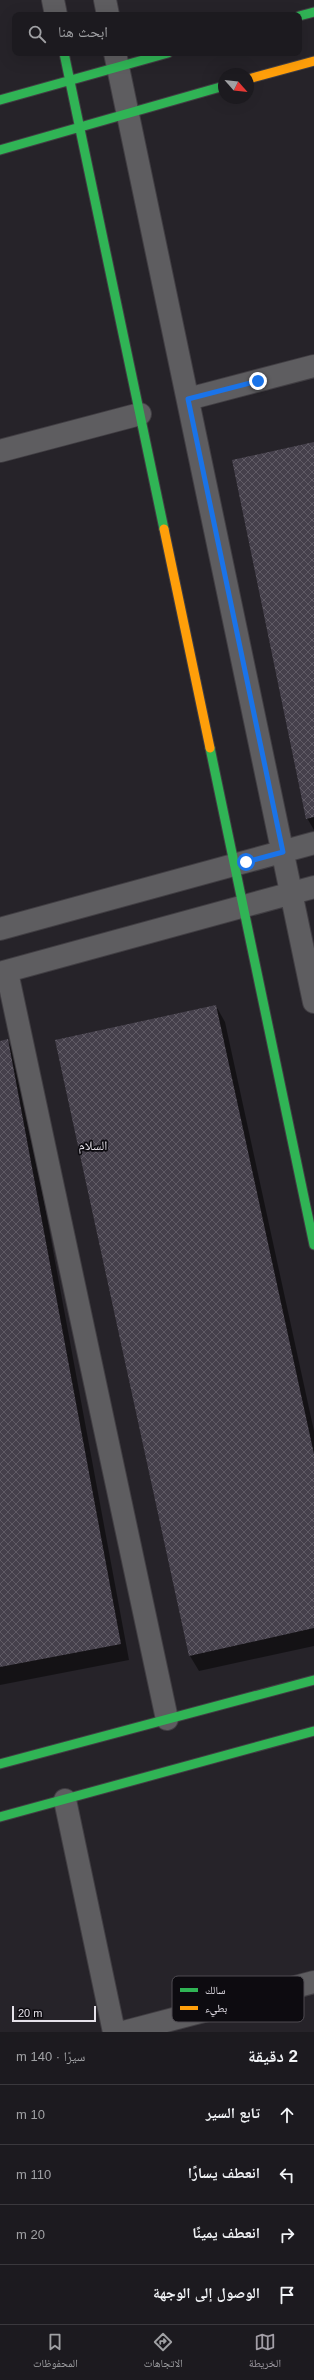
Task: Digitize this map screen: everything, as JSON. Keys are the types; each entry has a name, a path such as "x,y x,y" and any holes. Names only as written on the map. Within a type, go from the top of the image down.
{"street":[{"path":"53,0 55,12"},
{"path":"105,0 107,12"},
{"path":"302,15 314,12"},
{"path":"65,56 314,1244"},
{"path":"0,100 70,80 117,60 146,56"},
{"path":"117,60 314,1002"},
{"path":"254,77 314,61"},
{"path":"0,150 218,88"},
{"path":"188,399 314,366"},
{"path":"0,451 140,414"},
{"path":"0,929 314,843"},
{"path":"167,1719 3,972 314,887"},
{"path":"0,1764 314,1680"},
{"path":"0,1818 314,1731"},
{"path":"65,1800 114,2032"},
{"path":"304,1985 314,1982"},
{"path":"124,2032 172,2019"}],"building":[{"path":"314,442 314,817 306,819 232,460"},
{"path":"216,1005 314,1454 314,1628 189,1656 55,1040"},
{"path":"8,1039 121,1644 0,1667 0,1041"}],"traffic: fast":[{"path":"302,15 314,12"},
{"path":"65,56 164,529"},
{"path":"0,100 157,56"},
{"path":"0,150 218,88"},
{"path":"210,748 314,1245"},
{"path":"0,1764 314,1680"},
{"path":"0,1817 314,1731"}],"traffic: slow":[{"path":"254,77 314,61"},
{"path":"164,529 210,748"}],"district":[{"name":"السلام","path":"93,1145"}],"route":[{"path":"246,862 283,852 188,399 258,381"}]}
